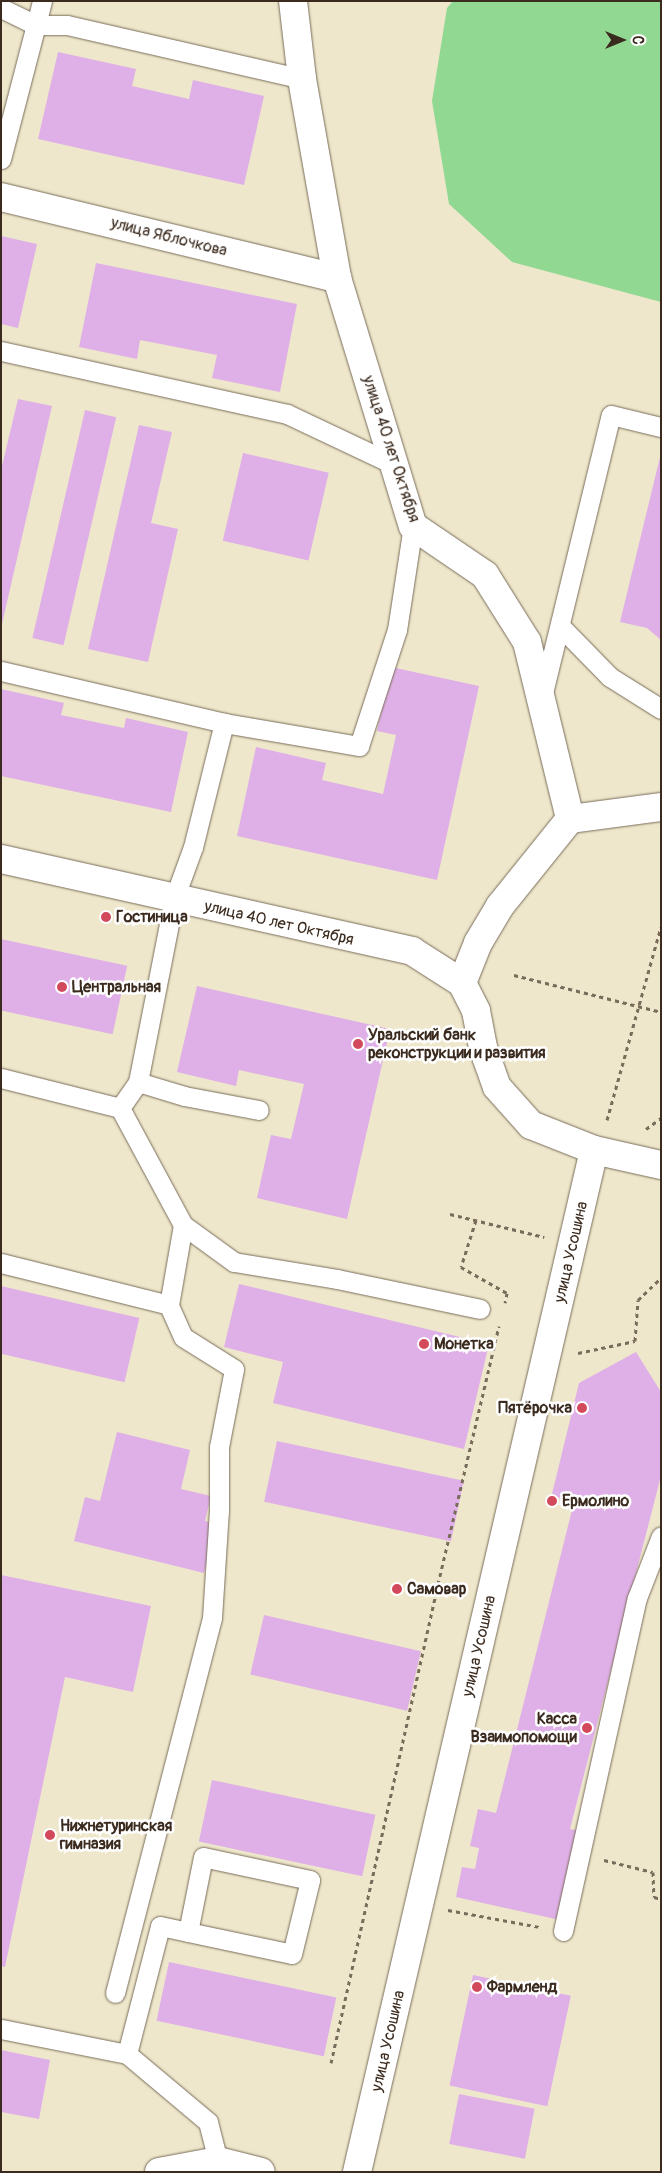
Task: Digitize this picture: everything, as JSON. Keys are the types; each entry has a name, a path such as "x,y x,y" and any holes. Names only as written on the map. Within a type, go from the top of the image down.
{"street":[{"name":"улица 40 лет Октября","path":"293,1 302,79 337,278 413,526 485,576 527,642 570,819"},
{"name":"улица Яблочкова","path":"1,197 337,278"},
{"path":"661,807 570,819 500,906 478,942 462,983 476,1011 483,1048 498,1087 531,1125 594,1150 661,1165"},
{"name":"улица 40 лет Октября","path":"1,860 412,951 462,983"},
{"name":"улица Усошина","path":"357,2172 594,1150"},
{"path":"159,2172 218,2161 261,2172"}],"lane":[{"path":"1,159 42,1"},
{"path":"1,8 36,25 67,25 302,79"},
{"path":"1,351 287,414 395,465"},
{"path":"541,700 561,627 611,415 661,427"},
{"path":"1,671 224,723 359,746 397,630 413,526"},
{"path":"561,627 610,677 661,709"},
{"path":"120,1108 138,1082 174,899 193,847 224,723"},
{"path":"1,1078 120,1108 183,1224 234,1262 337,1279 480,1308"},
{"path":"138,1082 184,1096 259,1110"},
{"path":"115,1992 212,1618 219,1511 219,1447 234,1369 183,1337 169,1305 183,1224"},
{"path":"1,1263 169,1305"},
{"path":"562,1931 637,1598 661,1536"},
{"path":"127,2054 160,1926 188,1932 292,1954 310,1880 203,1857 188,1932"},
{"path":"1,2029 127,2054 208,2122 218,2161"}],"path":[{"path":"608,1120 661,927"},
{"path":"514,975 661,1012"},
{"path":"646,1130 661,1118"},
{"path":"450,1214 572,1244"},
{"path":"476,1220 461,1267 507,1294 503,1313"},
{"path":"331,2063 435,1594 500,1322"},
{"path":"579,1854 653,1872 654,1898 661,1899"},
{"path":"437,1908 562,1931"}],"green space":[{"path":"453,1 661,1 661,302 512,262 449,204 432,101 447,8"}],"building":[{"path":"58,52 136,69 132,86 189,99 193,80 264,96 244,185 38,139"},
{"path":"1,236 37,244 18,328 1,324"},
{"path":"96,263 297,304 280,392 212,378 217,355 140,340 137,359 79,347"},
{"path":"18,399 52,406 2,624 1,470"},
{"path":"85,410 116,417 64,645 32,638"},
{"path":"139,425 172,432 151,523 178,529 148,662 88,649"},
{"path":"243,453 329,473 308,560 223,541"},
{"path":"660,457 661,640 647,628 620,622"},
{"path":"391,667 479,686 437,880 237,836 256,747 326,763 322,780 383,794 396,735 377,731"},
{"path":"1,689 64,703 61,715 124,728 126,718 188,732 171,812 1,776"},
{"name":"Центральная","path":"1,939 127,966 113,1034 1,1011"},
{"path":"197,986 390,1029 347,1219 257,1198 271,1135 291,1139 304,1084 239,1070 236,1086 177,1072"},
{"path":"239,1284 489,1344 464,1449 273,1403 283,1362 224,1347"},
{"path":"1,1286 139,1318 125,1382 1,1354"},
{"path":"636,1352 661,1392 661,1476 570,1829 580,1831 560,1920 456,1897 462,1867 475,1869 479,1848 470,1846 478,1809 496,1813 573,1506 552,1494 579,1383"},
{"path":"117,1432 190,1450 181,1489 211,1496 205,1521 216,1524 204,1573 74,1541 85,1497 100,1501"},
{"path":"277,1441 464,1481 451,1541 264,1502"},
{"path":"1,1575 151,1606 133,1692 65,1677 5,1967 1,1966"},
{"path":"264,1615 421,1651 407,1711 250,1674"},
{"path":"212,1780 375,1815 362,1876 199,1842"},
{"path":"169,1962 336,1998 324,2056 157,2021"},
{"path":"473,1975 571,1996 547,2106 450,2086"},
{"path":"1,2050 50,2060 39,2119 1,2112"},
{"path":"459,2094 535,2109 525,2159 449,2144"}],"place":[{"name":"Гостиница","path":"106,917"},
{"name":"Центральная","path":"62,987"},
{"name":"Уральский банк реконструкции и развития","path":"358,1044"},
{"name":"Монетка","path":"424,1344"},
{"name":"Пятёрочка","path":"582,1408"},
{"name":"Ермолино","path":"552,1501"},
{"name":"Самовар","path":"397,1589"},
{"name":"Касса Взаимопомощи","path":"587,1728"},
{"name":"Нижнетуринская гимназия","path":"50,1835"},
{"name":"Фармленд","path":"477,1987"}]}
